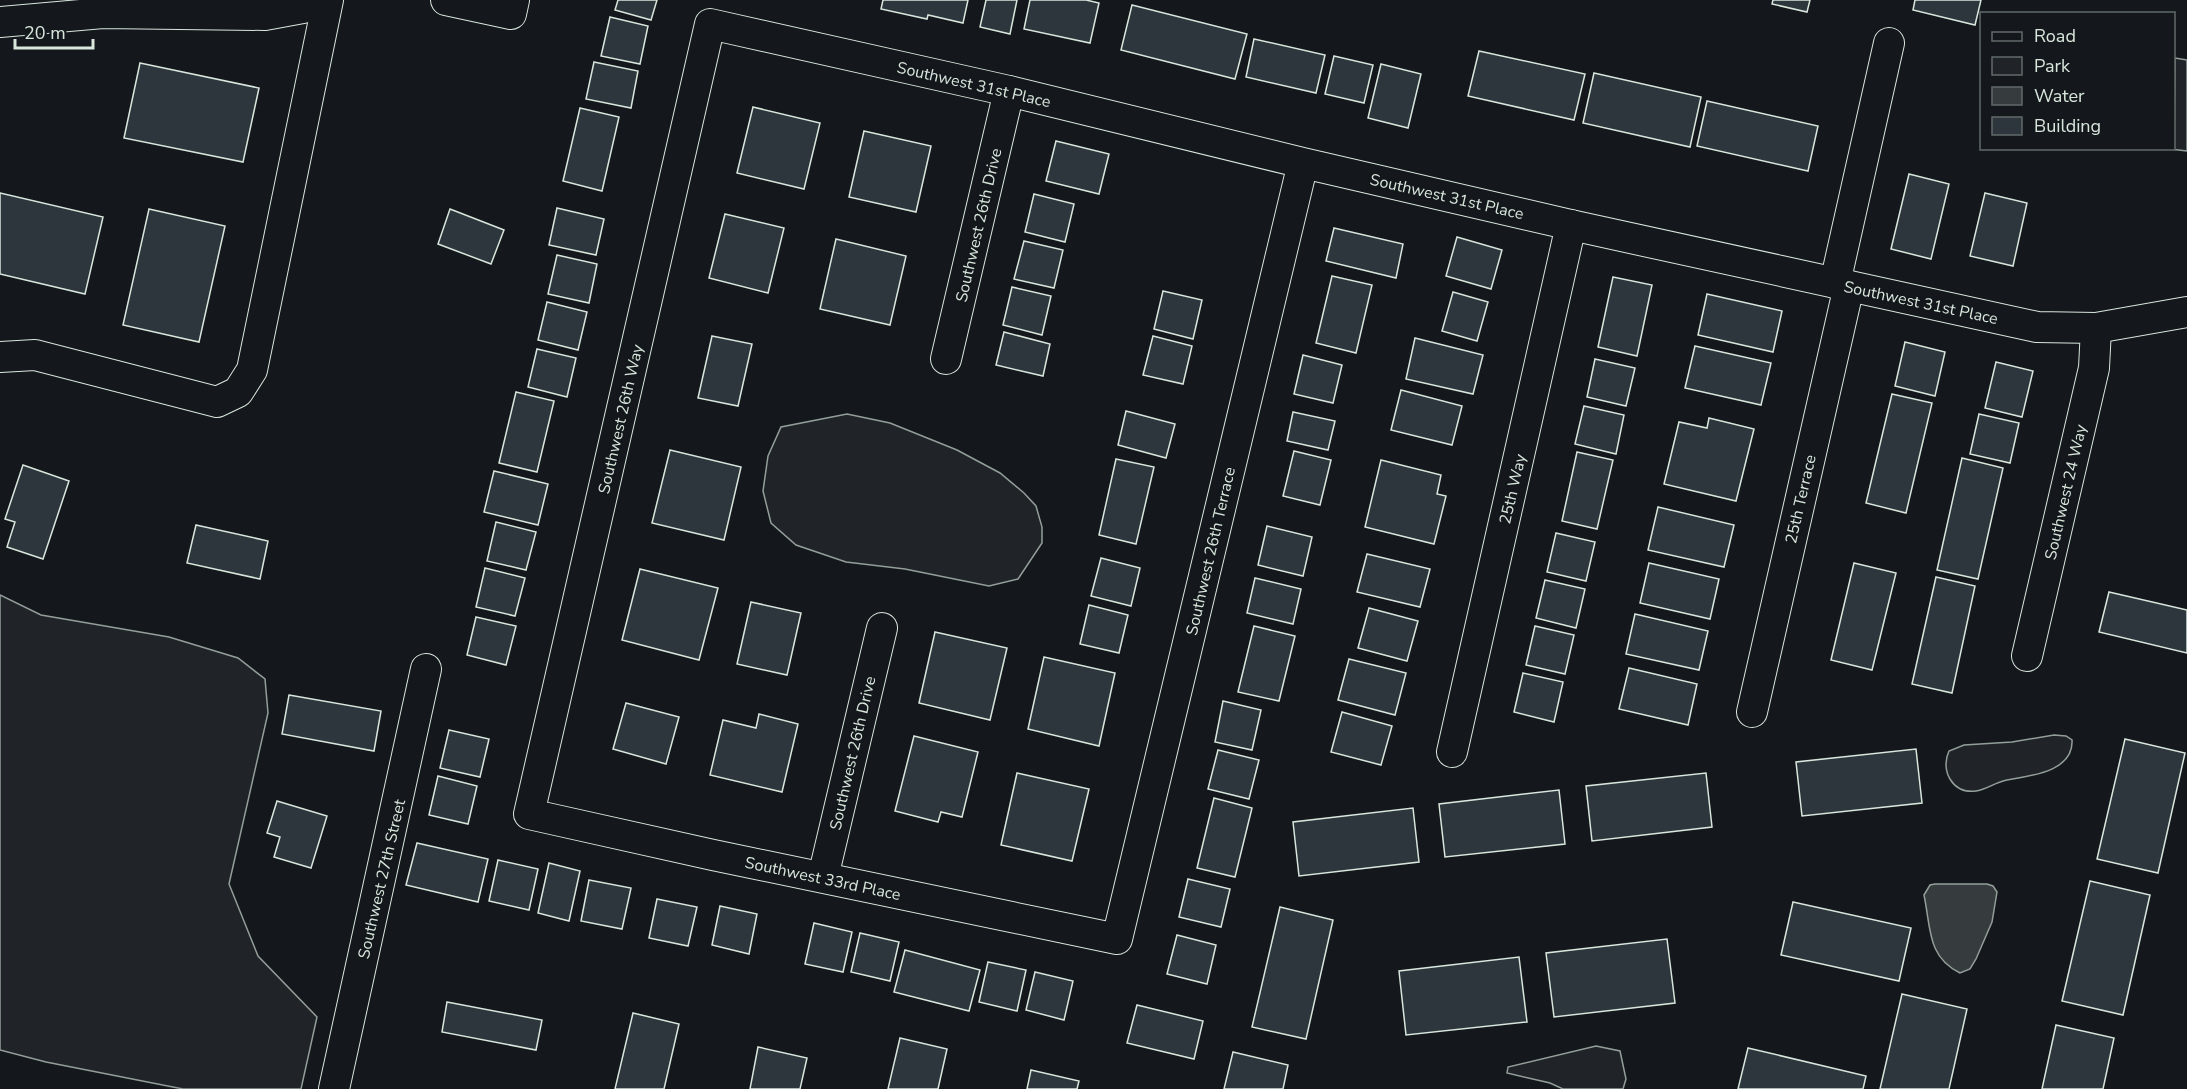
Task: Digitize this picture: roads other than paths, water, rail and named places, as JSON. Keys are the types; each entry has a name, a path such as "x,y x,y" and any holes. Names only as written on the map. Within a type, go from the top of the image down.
{"street":[{"path":"0,22 103,13 265,15 303,8 320,0"},
{"path":"0,357 35,355 217,402 238,392 252,370 328,0"},
{"path":"446,0 511,14 514,0"},
{"name":"Southwest 31st Place","path":"710,24 1571,225 2037,327 2096,328 2187,312"},
{"name":"Southwest 26th Way","path":"529,814 710,24"},
{"name":"25th Terrace","path":"1752,712 1842,284 1889,43"},
{"name":"Southwest 26th Drive","path":"946,359 1009,92"},
{"name":"Southwest 26th Terrace","path":"1117,939 1303,163"},
{"name":"25th Way","path":"1452,752 1571,225"},
{"name":"Southwest 24 Way","path":"2027,656 2094,368 2096,328"},
{"name":"Southwest 26th Drive","path":"823,877 882,628"},
{"name":"Southwest 27th Street","path":"334,1089 426,669"},
{"name":"Southwest 33rd Place","path":"529,814 713,855 1117,939"}],"water":[{"path":"1987,884 1993,886 1997,892 1992,922 1976,959 1970,969 1960,973 1941,959 1932,940 1924,895 1930,885"}]}
